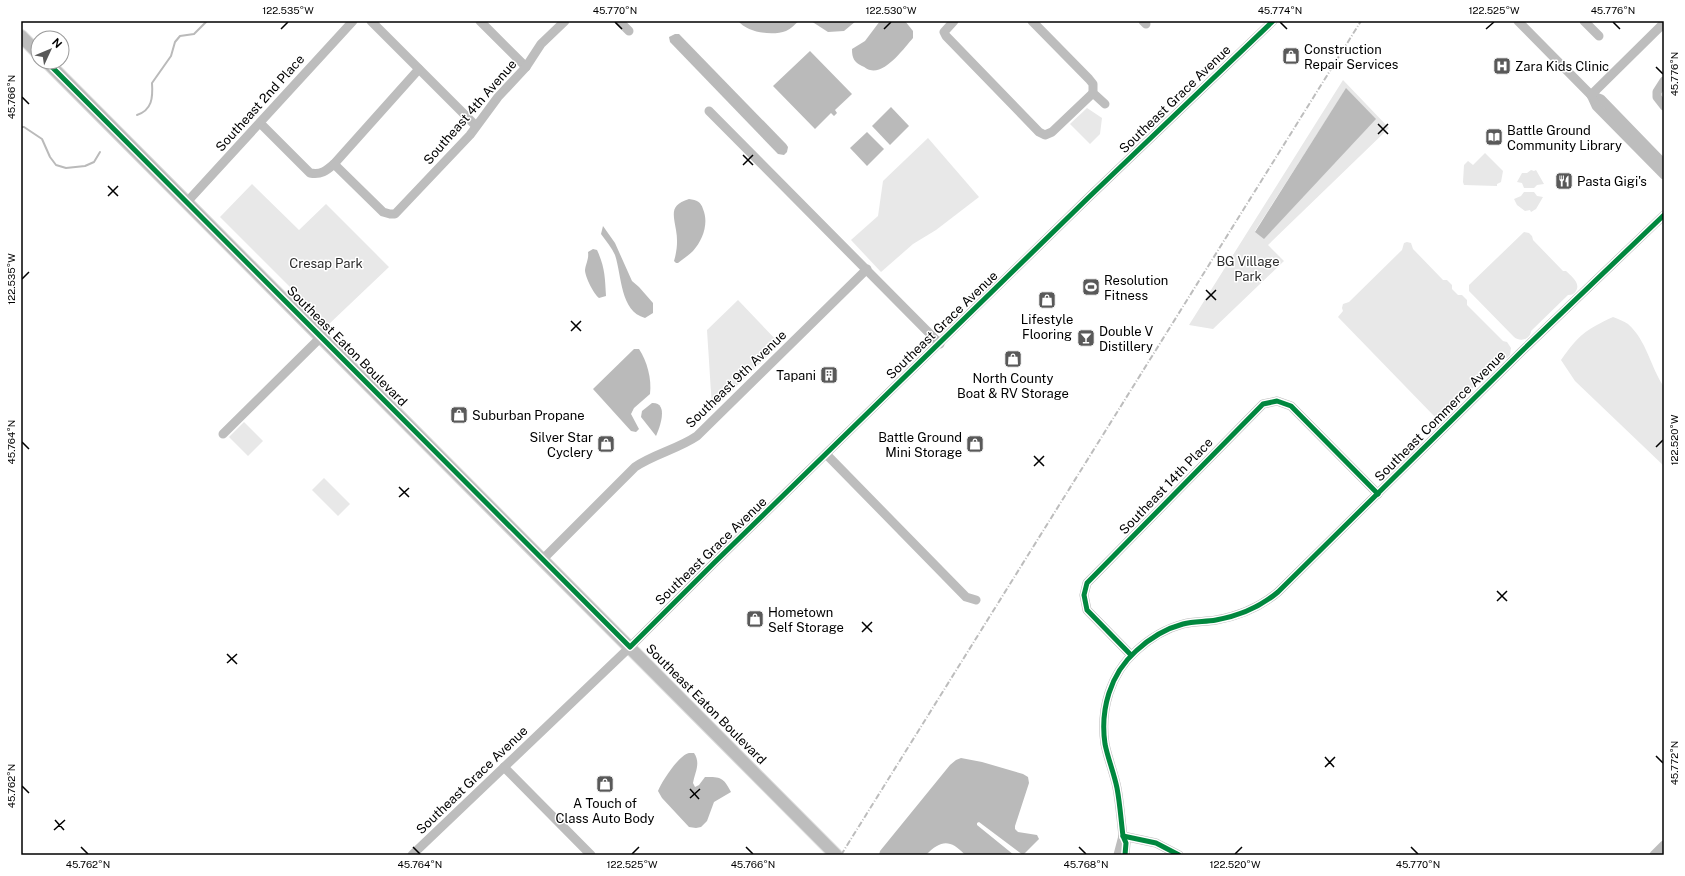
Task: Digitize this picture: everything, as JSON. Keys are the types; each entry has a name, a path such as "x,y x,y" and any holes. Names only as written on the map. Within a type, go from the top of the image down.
{"main road":[{"path":"21,36 30,45"},
{"name":"Southeast Eaton Boulevard","path":"55,70 836,855"}],"street":[{"name":"Southeast 2nd Place","path":"187,202 353,21"},
{"path":"371,21 476,126"},
{"path":"480,21 526,67"},
{"name":"Southeast 4th Avenue","path":"334,164 383,212 395,214 470,135 498,97 526,67 541,44 565,21"},
{"path":"619,21 629,31"},
{"path":"954,21 944,32 946,36 1039,132 1045,134 1052,132 1093,93 1093,84 1032,21"},
{"name":"Southeast Grace Avenue","path":"412,855 630,647 1088,198 1273,21"},
{"path":"1518,21 1591,95 1601,100 1664,164"},
{"path":"1584,21 1599,36"},
{"path":"1591,95 1664,23"},
{"path":"260,123 310,172 318,174 334,164 419,69"},
{"path":"1664,81 1657,92 1657,97 1664,106"},
{"path":"1093,93 1105,104"},
{"path":"1591,95 1596,106 1664,175"},
{"path":"709,112 940,344"},
{"name":"Southeast Commerce Avenue","path":"1118,855 1122,836 1119,800 1105,745 1104,719 1106,703 1111,686 1118,671 1131,655 1152,637 1174,626 1216,620 1234,616 1256,608 1287,584 1522,351 1664,215"},
{"name":"Southeast 9th Avenue","path":"542,559 635,467 683,445 697,436 866,269"},
{"path":"223,434 321,336"},
{"name":"Southeast 14th Place","path":"1131,655 1089,612 1085,604 1084,595 1086,586 1091,578 1258,408 1265,403 1274,401 1283,402 1291,406 1378,494"},
{"path":"826,454 966,596 976,600"},
{"path":"504,767 591,855"},
{"path":"1122,836 1156,843 1179,855"},
{"name":"Southeast Commerce Avenue","path":"1122,836 1126,843 1125,855"},
{"path":"1654,855 1664,845"}],"green space":[{"name":"BG Village Park","path":"1343,80 1389,128 1268,245 1284,261 1213,329 1189,325","holes":["1346,89 1375,119 1264,238 1255,231"]},
{"path":"1087,108 1102,118 1100,134 1090,144 1070,124"},
{"path":"928,138 979,197 936,230 913,244 881,272 851,240 878,216 883,181"},
{"path":"1485,153 1503,171 1501,182 1497,184 1497,186 1464,185 1464,165 1468,161 1473,165"},
{"path":"1531,170 1536,170 1544,184 1537,185 1534,188 1524,188 1522,183 1517,182 1522,173 1527,173"},
{"name":"Cresap Park","path":"252,184 299,230 326,204 389,267 328,325 220,217"},
{"path":"1524,192 1534,192 1537,196 1543,197 1536,209 1531,212 1530,210 1525,211 1517,205 1514,199 1521,196"},
{"path":"1524,232 1529,233 1533,240 1563,271 1566,271 1573,277 1577,288 1572,295 1568,295 1531,331 1527,338 1522,340 1516,339 1469,291 1469,285"},
{"path":"1404,243 1411,243 1413,249 1443,280 1447,280 1452,285 1452,289 1458,295 1462,295 1467,300 1467,305 1503,341 1507,342 1511,348 1510,355 1507,358 1503,358 1458,403 1454,410 1447,412 1442,411 1436,418 1338,317 1343,311 1343,304 1349,302 1402,250"},
{"path":"738,300 780,344 713,409 707,330"},
{"path":"1613,317 1628,324 1640,338 1664,387 1664,466 1575,381 1561,360 1583,334"},
{"path":"244,422 263,441 248,456 229,437"},
{"path":"324,478 350,504 338,516 312,490"}],"shaded area":[{"path":"738,21 799,21 788,30 768,33 754,31 742,25"},
{"path":"811,21 856,21 844,31 828,32"},
{"path":"880,21 905,21 913,31 913,38 900,54 888,64 876,70 869,70 855,61 852,55 852,49 865,41"},
{"path":"679,34 786,144 788,147 787,152 784,155 778,154 670,42 669,37"},
{"path":"810,51 852,94 835,110 837,113 834,116 831,113 815,129 773,86"},
{"path":"1346,88 1376,119 1264,239 1255,232"},
{"path":"891,107 909,126 890,145 872,126"},
{"path":"867,132 884,149 867,166 850,148"},
{"path":"689,199 698,202 702,207 705,214 704,231 697,247 678,263 676,263 674,261 677,234 674,210 683,201"},
{"path":"603,226 615,243 632,281 653,303 653,313 645,318 637,314 626,301 615,255 601,234"},
{"path":"593,249 597,250 600,256 605,278 606,296 599,298 586,277 585,270 588,252"},
{"path":"634,349 639,349 650,376 650,394 634,408 631,414 639,429 636,432 631,431 593,389"},
{"path":"652,403 660,406 662,411 661,421 656,436 641,417 642,411"},
{"path":"689,753 694,753 697,760 697,768 693,783 695,787 699,785 705,777 715,777 726,783 731,792 714,802 707,821 701,827 696,828 689,827 662,798 658,791 667,775 680,758"},
{"path":"961,758 982,762 1023,774 1028,777 1029,783 1015,829 1018,832 1037,835 1039,839 1023,855 979,822 977,825 1014,855 965,855 955,846 946,843 936,846 926,855 879,855 880,851 950,765"}],"waterway":[{"path":"137,115 149,107 152,98 152,83 171,56 175,42 180,36 194,34 207,21"},
{"path":"21,127 24,127 42,139 50,157 56,165 66,168 85,166 94,162 100,152"}],"railway":[{"path":"841,855 1361,21"}],"cycle path":[{"path":"55,70 630,647 1088,198 1273,21"},
{"path":"1125,855 1126,843 1123,836 1116,782 1105,744 1104,718 1109,693 1113,682 1119,670 1127,660 1147,642 1170,628 1187,623 1216,620 1233,616 1257,606 1278,592 1522,351 1664,215"},
{"path":"1131,655 1087,610 1084,595 1087,583 1263,404 1277,401 1291,406 1378,494"},
{"path":"1123,836 1156,843 1179,855"}],"place":[{"name":"Construction Repair Services","path":"1291,56"},
{"name":"Zara Kids Clinic","path":"1502,66"},
{"name":"Battle Ground Community Library","path":"1494,137"},
{"name":"Pasta Gigi's","path":"1564,181"},
{"name":"Resolution Fitness","path":"1091,287"},
{"name":"Lifestyle Flooring","path":"1047,300"},
{"name":"Double V Distillery","path":"1086,338"},
{"name":"North County Boat & RV Storage","path":"1013,359"},
{"name":"Tapani","path":"829,375"},
{"name":"Suburban Propane","path":"459,415"},
{"name":"Silver Star Cyclery","path":"606,444"},
{"name":"Battle Ground Mini Storage","path":"975,444"},
{"name":"Hometown Self Storage","path":"755,619"},
{"name":"A Touch of Class Auto Body","path":"605,784"}]}
